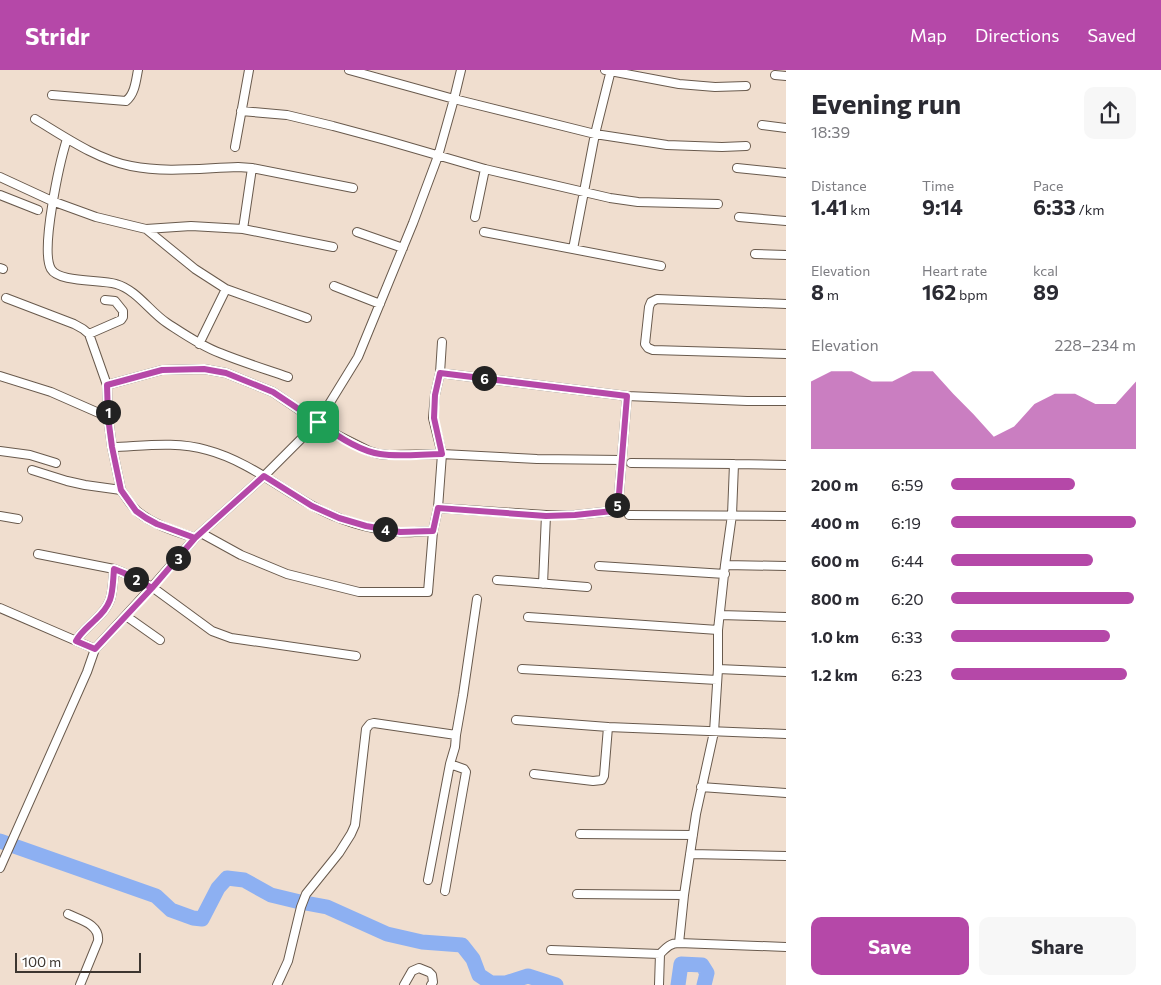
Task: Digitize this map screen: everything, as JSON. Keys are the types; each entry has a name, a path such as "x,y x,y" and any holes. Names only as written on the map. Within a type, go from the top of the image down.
{"street":[{"path":"52,95 126,101 132,93 138,70"},
{"path":"235,147 249,70"},
{"path":"349,70 454,99 595,134 667,145 746,146"},
{"path":"0,868 87,672 95,649 198,536 264,476 318,422 358,357 403,248 438,156 461,70"},
{"path":"574,249 609,70 679,84 715,87 746,86"},
{"path":"775,75 786,76"},
{"path":"241,111 287,115 385,140 485,169 584,192 638,202 718,204"},
{"path":"35,119 87,150 130,166 153,169 252,168 353,188"},
{"path":"762,125 786,128"},
{"path":"67,139 62,152 52,201 48,258 52,271 69,278 116,284 135,295 164,322 199,344 288,376"},
{"path":"243,229 252,168"},
{"path":"737,168 786,173"},
{"path":"474,217 485,169"},
{"path":"0,177 52,201 96,217 146,229 178,227 243,229 333,247"},
{"path":"0,195 38,210"},
{"path":"739,217 786,221"},
{"path":"168,246 170,233 178,227"},
{"path":"146,229 195,269 226,289 307,318"},
{"path":"357,232 403,248"},
{"path":"484,232 661,266"},
{"path":"754,254 786,255"},
{"path":"334,286 380,304"},
{"path":"199,344 226,289"},
{"path":"6,298 74,324 89,334 107,385 108,417 121,490 136,511 157,524 198,536 287,574 359,592 428,592 442,454 434,418 442,342"},
{"path":"786,304 657,299 649,307 645,344 653,350 786,354"},
{"path":"89,334 121,320 123,317 123,311 114,301 105,300"},
{"path":"107,385 162,370 204,369 226,373 273,392 335,434 379,454 442,454 537,459 622,460"},
{"path":"440,373 627,396 786,401"},
{"path":"0,376 51,392 108,417"},
{"path":"438,508 546,516 613,511 619,494 627,396"},
{"path":"112,447 188,445 208,450 229,458 264,476 312,506 339,518 366,526 400,532 433,531"},
{"path":"0,451 30,455 56,462"},
{"path":"632,463 786,465"},
{"path":"679,943 693,835 701,787 714,732 718,680 718,630 732,515 734,464"},
{"path":"32,470 67,481 121,490"},
{"path":"629,515 786,516"},
{"path":"0,516 18,519"},
{"path":"543,584 546,516"},
{"path":"38,554 114,569 124,573 152,588 212,631 231,638 356,656"},
{"path":"725,565 786,566"},
{"path":"599,566 724,574"},
{"path":"76,641 80,634 105,612 110,604 114,569"},
{"path":"497,580 587,588"},
{"path":"428,880 454,747 477,599"},
{"path":"0,608 95,649"},
{"path":"720,615 786,617"},
{"path":"126,616 160,640"},
{"path":"528,618 718,630"},
{"path":"718,669 786,672"},
{"path":"522,670 718,680"},
{"path":"516,720 608,727 786,734"},
{"path":"277,985 288,961 306,894 352,834 355,825 366,729 370,724 374,723 456,735"},
{"path":"534,774 593,781 602,780 604,776 608,727"},
{"path":"444,890 466,772 464,769 450,764"},
{"path":"701,787 786,793"},
{"path":"580,834 693,835"},
{"path":"690,854 786,856"},
{"path":"577,894 684,895"},
{"path":"68,914 94,926 98,936 98,941 80,985"},
{"path":"659,985 660,954 673,943 786,947"},
{"path":"551,950 660,954"},
{"path":"404,985 412,972 419,968 432,975 433,982 431,985"}],"waterway":[{"path":"0,841 156,896 171,910 193,918 202,919 218,888 227,878 244,880 271,895 327,907 387,934 422,942 462,945 473,959 479,975 491,983 506,983 528,976 556,985"},
{"path":"678,985 681,964 702,965 707,973 704,985"}],"route":[{"path":"318,422 273,392 226,373 204,369 162,370 107,385 108,417 121,490 136,511 146,518 195,538 152,588 114,569 110,604 105,612 80,634 76,641 95,649 152,588 195,538 264,476 312,506 339,518 366,526 400,532 433,531 438,508 546,516 613,511 619,494 627,396 440,373 435,395 434,418 442,454 379,454 335,434 318,422"}]}
